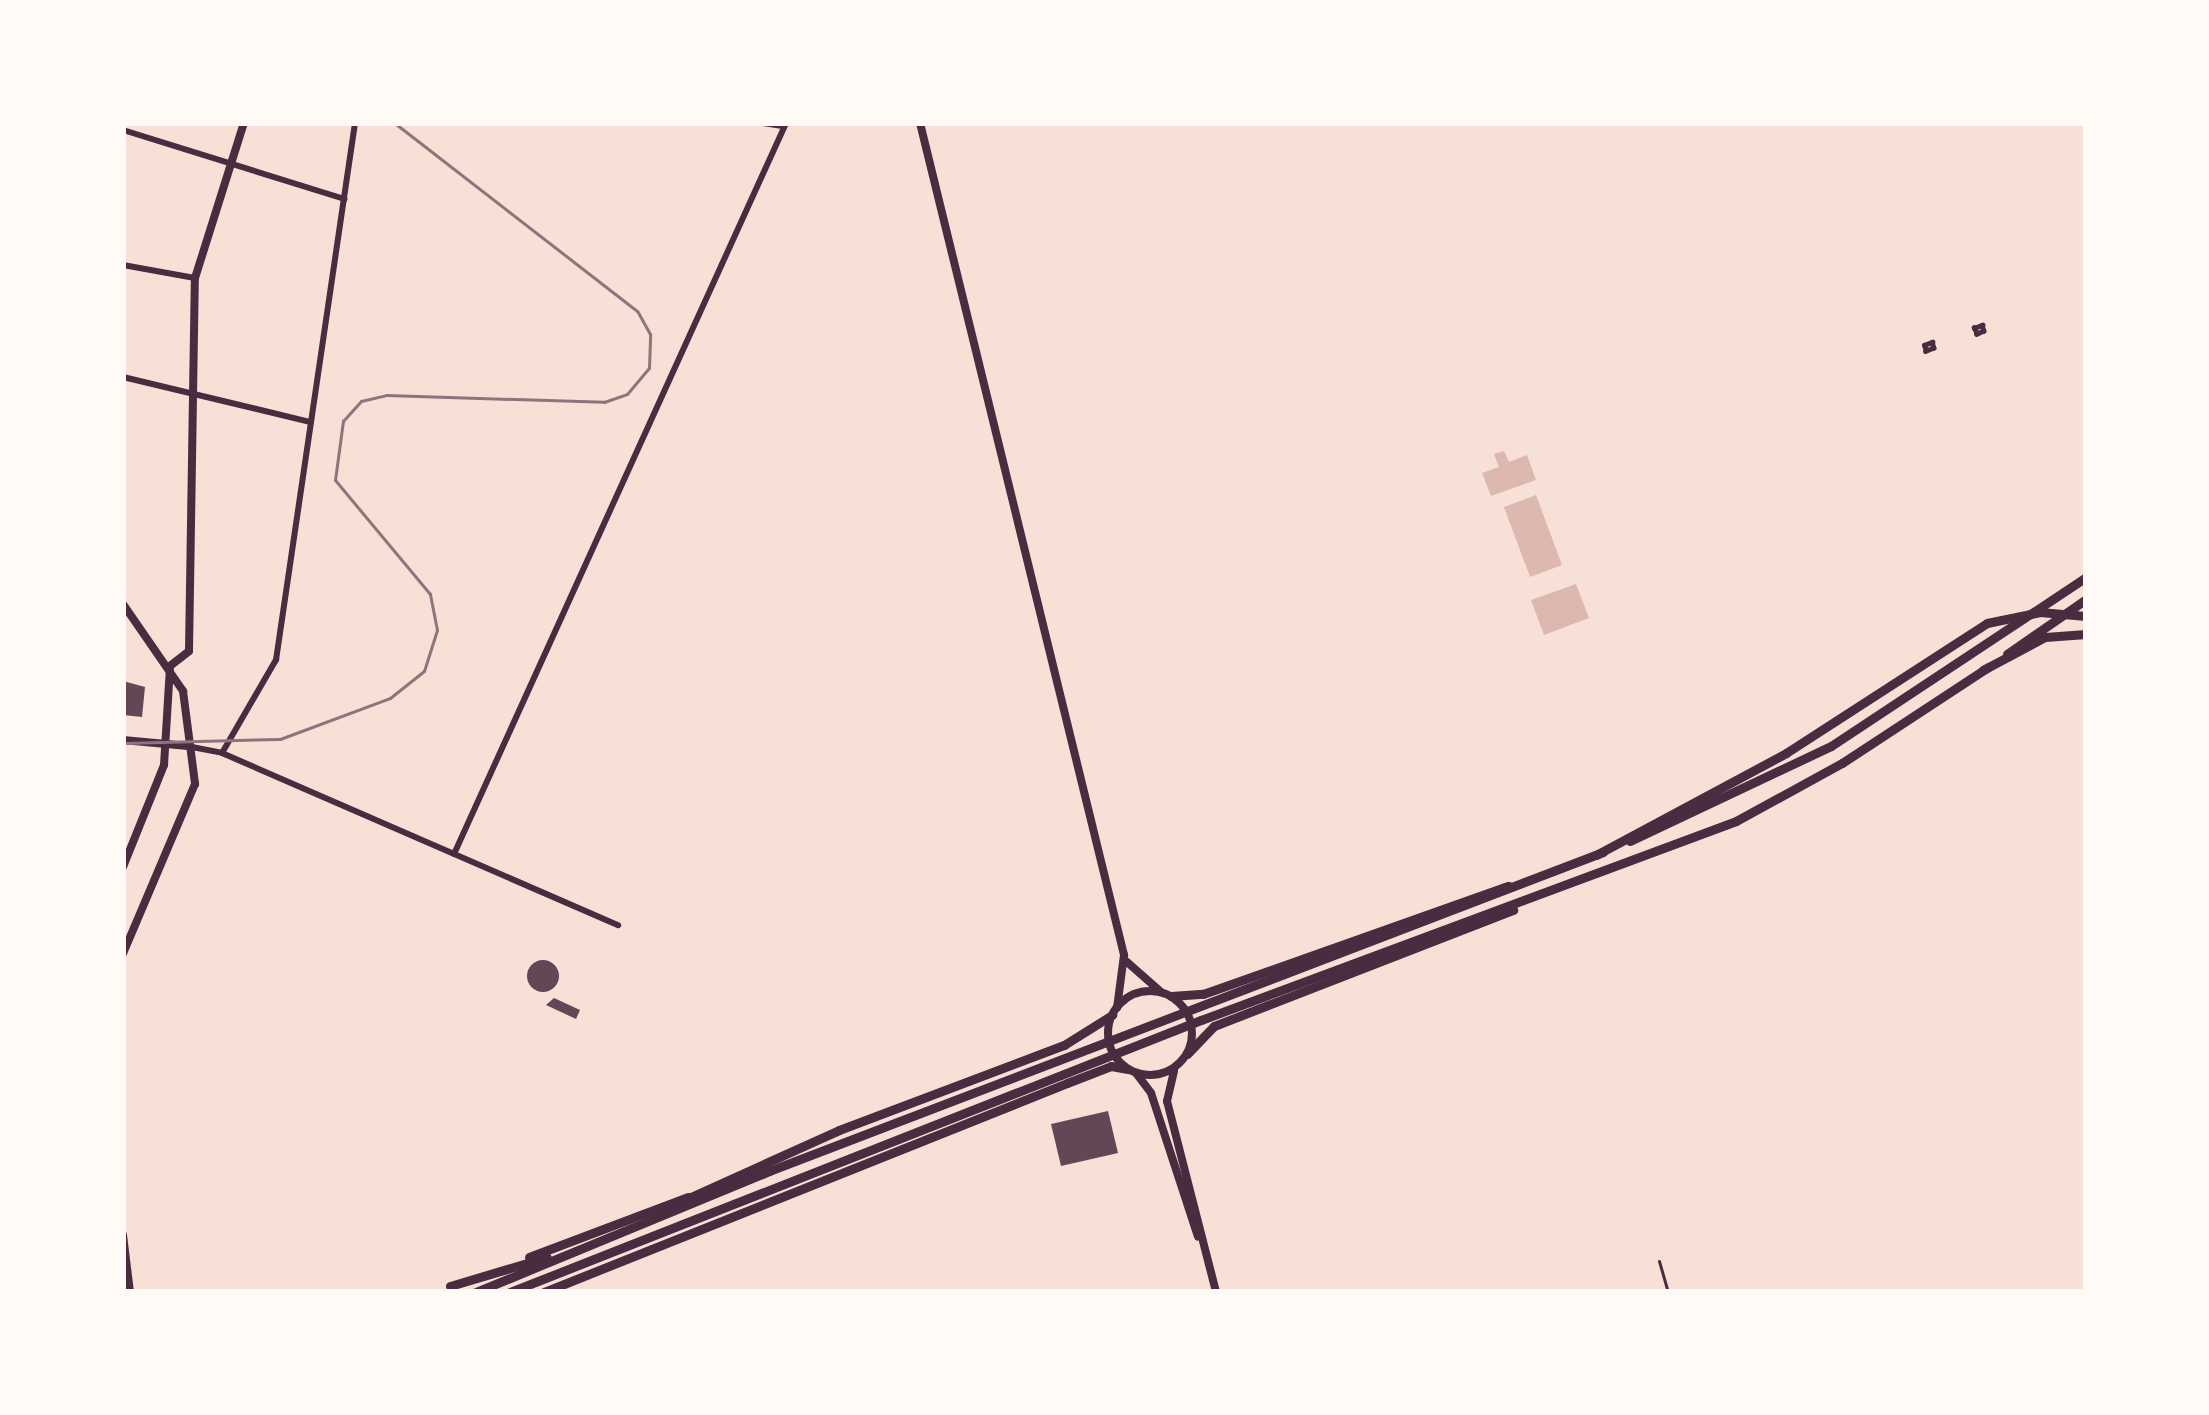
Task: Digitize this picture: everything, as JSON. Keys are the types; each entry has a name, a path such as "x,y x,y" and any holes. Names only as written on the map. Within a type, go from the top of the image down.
{"main road":[{"path":"476,1292 1525,884 1775,778 2086,577"},
{"path":"510,1292 1201,1020 1530,900 1787,796 2086,598"},
{"path":"1596,855 1786,753 1974,631 2040,612 2086,616"},
{"path":"1983,670 2045,638 2086,634"},
{"path":"1166,994 1191,998 1376,928 1525,884"},
{"path":"1187,1054 1214,1026 1424,950 1530,900"},
{"path":"434,1292 699,1193 1064,1045 1114,1011"},
{"path":"544,1292 1109,1067 1131,1071"},
{"path":"450,1286 604,1241 699,1193"},
{"path":"529,1292 610,1253 710,1223"}],"street":[{"path":"123,867 167,742 170,666 189,651 195,278 244,123"},
{"path":"222,753 276,660 355,123"},
{"path":"454,854 785,125 763,123"},
{"path":"920,123 1124,955 1108,1034 1117,1059 1151,1093 1208,1259"},
{"path":"123,130 344,199"},
{"path":"123,265 195,278"},
{"path":"123,377 311,422"},
{"path":"123,604 183,691 195,784 123,954"},
{"path":"123,740 167,742 222,753 618,925"},
{"path":"1124,955 1183,1006 1192,1030 1167,1101 1216,1292"},
{"path":"1114,1011 1137,993 1166,994"},
{"path":"1131,1071 1159,1075 1178,1065"},
{"path":"123,1235 130,1292"}],"path":[{"path":"1659,1261 1668,1292"}],"shaded area":[{"path":"1504,451 1509,462 1527,455 1536,480 1491,496 1482,473 1499,467 1494,454"},
{"path":"1536,495 1562,565 1530,577 1504,507"},
{"path":"1576,584 1589,618 1544,635 1531,600"}],"building":[{"path":"123,681 145,687 142,717 123,715"},
{"path":"543,960 554,965 559,976 554,987 543,992 532,987 527,976 532,965"},
{"path":"554,998 580,1010 576,1019 546,1005"},
{"path":"1108,1111 1118,1153 1061,1166 1051,1124"}],"tram line":[{"path":"123,743 280,739 390,698 424,671 437,630 430,594 335,480 343,421 361,401 386,395 604,402 627,394 649,368 650,334 637,311 395,123"}]}
